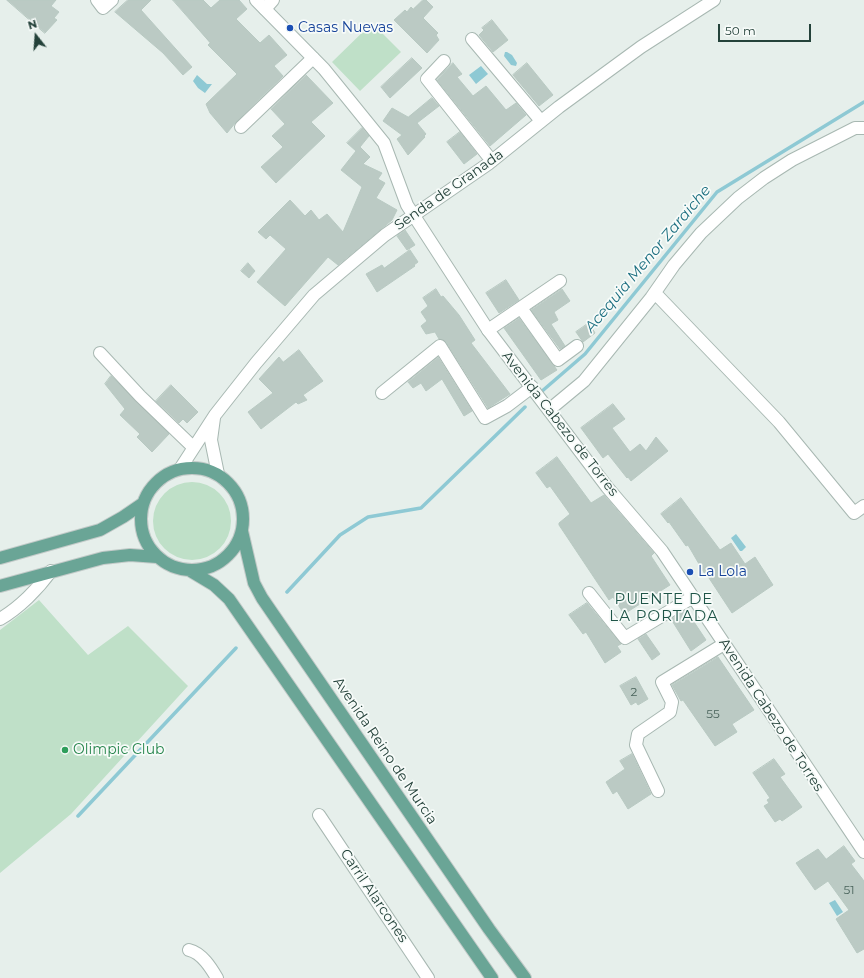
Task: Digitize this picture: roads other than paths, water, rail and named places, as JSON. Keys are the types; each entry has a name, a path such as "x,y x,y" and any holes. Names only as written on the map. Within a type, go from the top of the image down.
{"main road":[{"path":"189,570 206,568 222,560 235,547 242,531 243,523 241,504 233,488 218,474 199,468 180,469 163,476 150,488 142,504 140,523 145,542 157,557 172,566 189,570 214,585 229,599 492,978"},
{"path":"0,558 100,530 142,504"},
{"name":"Avenida Reino de Murcia","path":"242,531 254,583 262,598 489,929 525,978"},
{"path":"0,586 103,558 130,555 157,557"}],"street":[{"path":"97,0 103,8 112,0"},
{"name":"Avenida Cabezo de Torres","path":"256,0 313,58 384,143 404,199 488,330 607,487 662,551 828,801 864,852"},
{"path":"265,9 273,0"},
{"name":"Senda de Granada","path":"180,469 215,415 256,363 314,295 385,235 492,161 540,122 640,47 714,0"},
{"path":"472,39 540,122"},
{"path":"241,127 313,58"},
{"path":"444,61 427,79 492,161"},
{"path":"549,410 584,381 655,293 674,265 701,233 738,198 764,178 792,160 855,128 864,128"},
{"path":"488,330 560,281"},
{"path":"655,293 779,422 854,513 864,506"},
{"path":"521,308 558,360 577,346"},
{"path":"382,393 440,346 485,418 507,406 532,387"},
{"path":"100,353 140,396 193,447"},
{"name":"Senda de Granada","path":"215,415 211,440 218,474"},
{"path":"0,619 8,614 43,583 51,571"},
{"path":"589,593 625,638 693,597"},
{"path":"658,791 636,745 638,734 670,712 672,702 662,682 724,644"},
{"name":"Carril Alarcones","path":"319,815 428,978"},
{"path":"189,950 195,951 209,965 218,978"}],"water":[{"path":"505,52 512,55 517,63 516,66 511,65 504,56"},
{"path":"481,66 488,74 476,84 469,75"},
{"path":"197,75 207,84 212,84 205,93 198,88 193,81"},
{"path":"736,534 746,547 742,551 740,551 731,538"},
{"path":"835,900 843,912 837,916 829,903"}],"waterway":[{"name":"Acequia Menor Zaraiche","path":"541,392 585,354 717,192 864,102"},
{"name":"Acequia Menor Zaraiche","path":"287,592 340,535 368,517 421,508 525,407"},
{"name":"Acequia Menor Zaraiche","path":"78,816 236,648"}],"place":[{"name":"Casas Nuevas","path":"290,28"},
{"name":"La Lola","path":"690,572"},
{"name":"Olimpic Club","path":"65,750"}],"district":[{"name":"PUENTE DE LA PORTADA","path":"664,608"}]}
